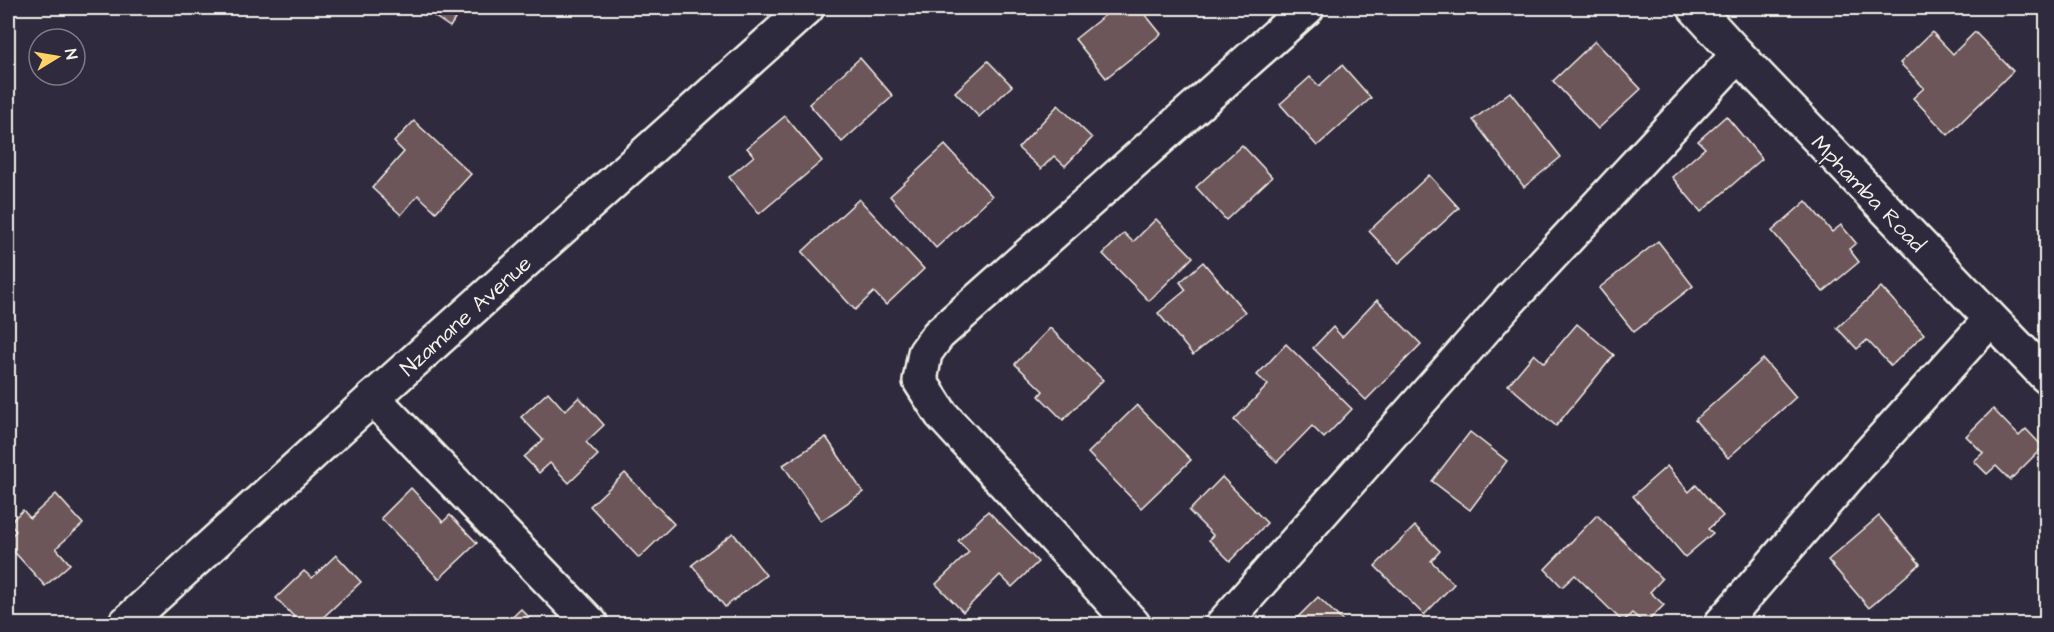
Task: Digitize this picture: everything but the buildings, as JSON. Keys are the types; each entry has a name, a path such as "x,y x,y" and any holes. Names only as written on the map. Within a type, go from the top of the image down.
{"street":[{"name":"Nzamane Avenue","path":"124,624 807,8"},
{"path":"1133,624 941,414 920,381 925,353 938,335 1306,8"},
{"name":"Mphamba Road","path":"1695,8 1990,320 2046,376"},
{"path":"1223,624 1509,301 1738,55"},
{"path":"1720,624 1846,479 1990,320"},
{"path":"373,398 591,624"}]}
